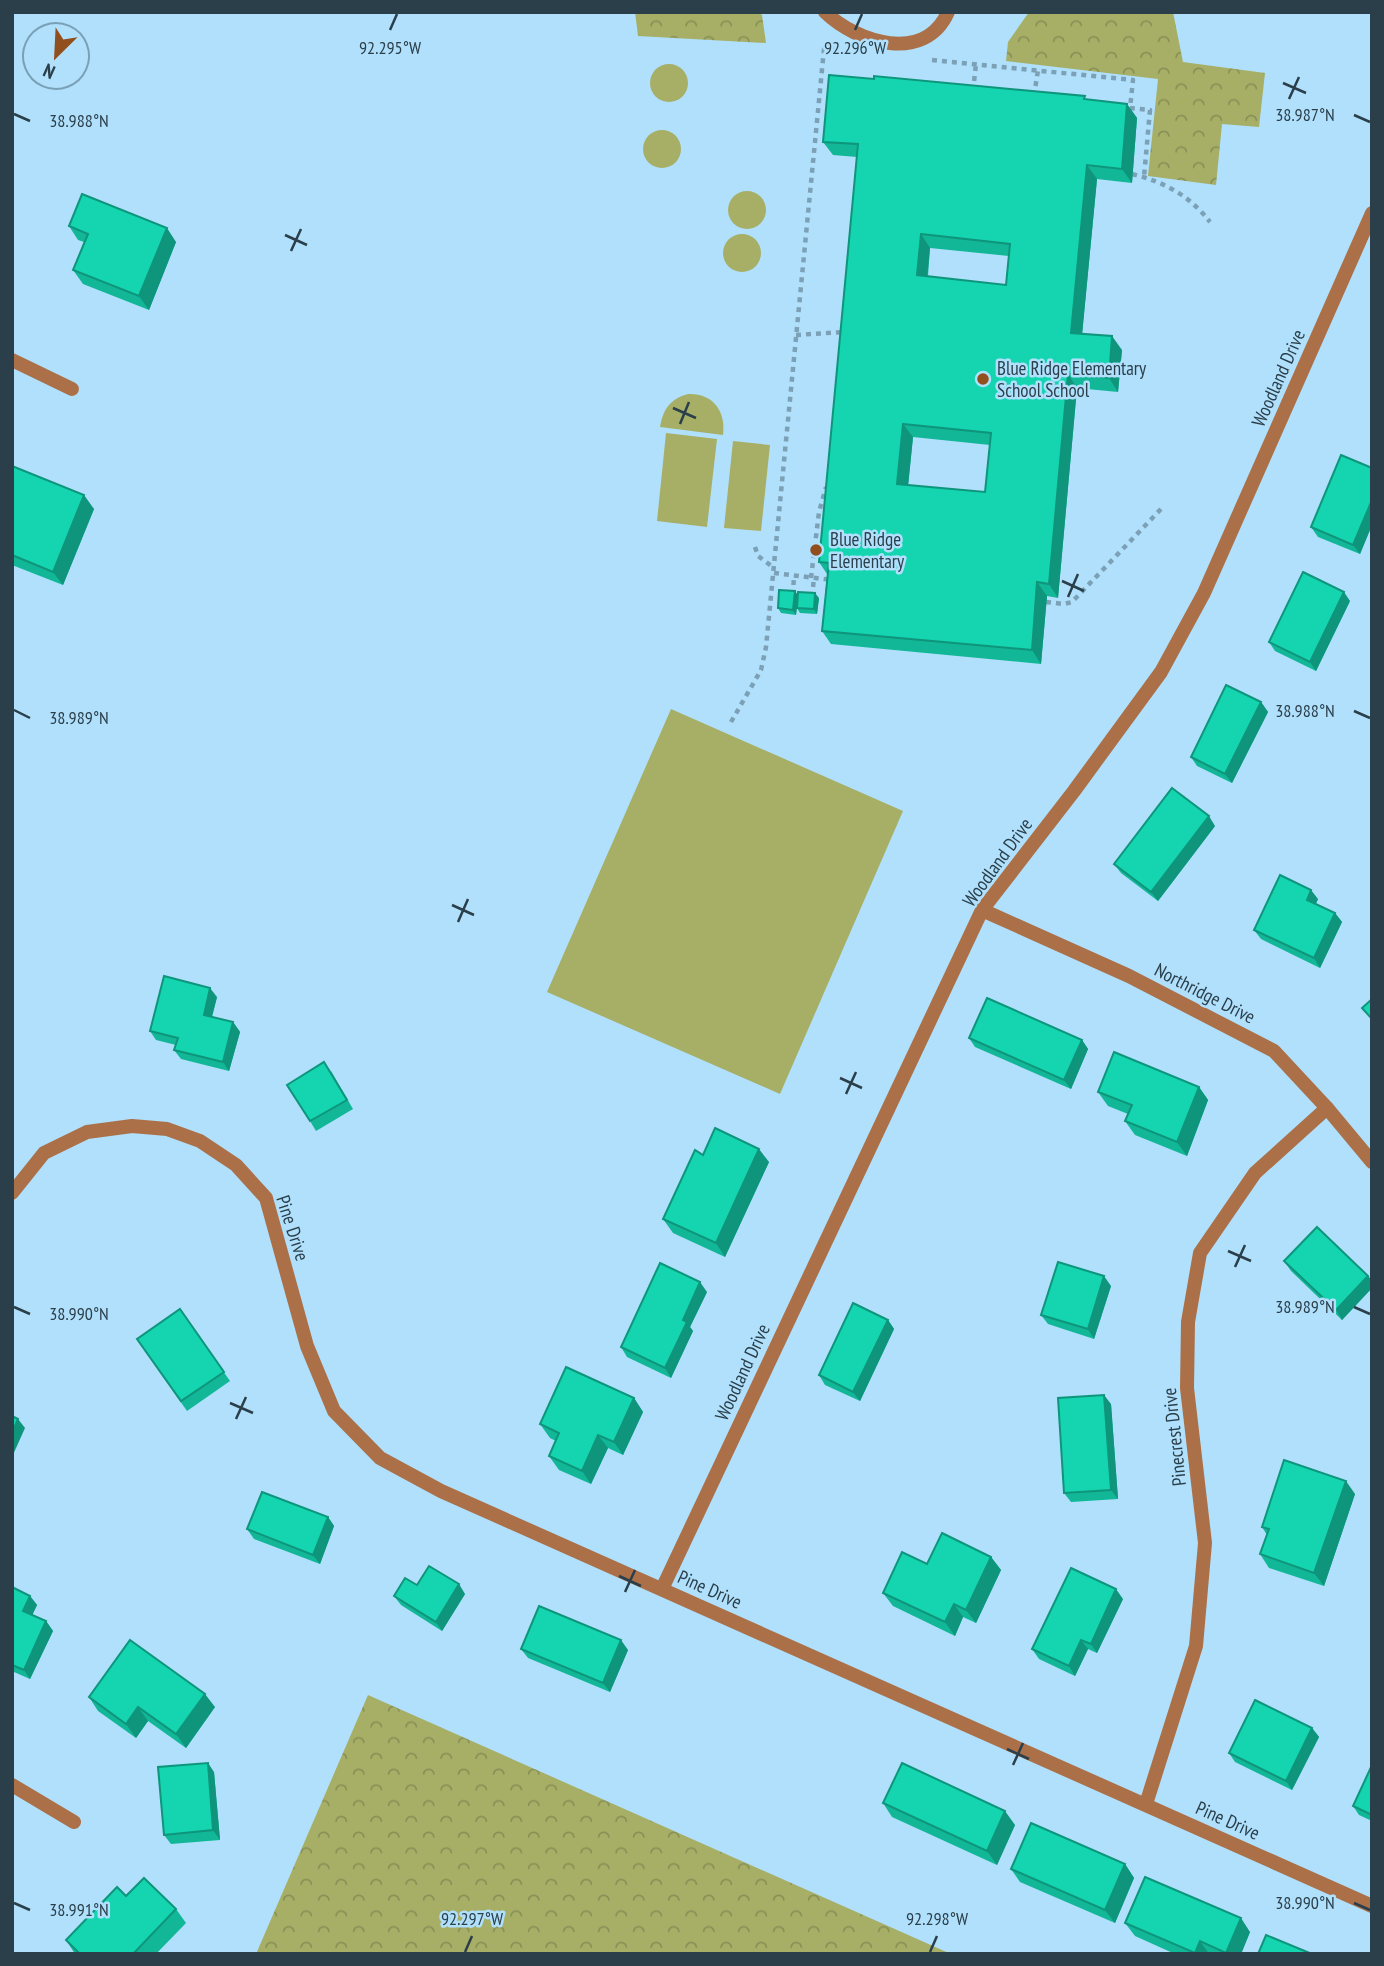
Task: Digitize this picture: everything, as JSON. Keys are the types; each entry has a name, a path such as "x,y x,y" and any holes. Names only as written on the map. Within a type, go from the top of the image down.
{"street":[{"path":"825,12 852,34 887,45 921,41 946,17"},
{"name":"Woodland Drive","path":"662,1589 982,910 1161,673 1204,593 1372,213"},
{"path":"12,360 72,389"},
{"name":"Northridge Drive","path":"982,910 1129,976 1274,1051 1328,1108 1372,1162"},
{"name":"Pinecrest Drive","path":"1146,1804 1196,1646 1205,1543 1187,1388 1188,1322 1200,1253 1255,1173 1328,1108"},
{"name":"Pine Drive","path":"12,1193 44,1153 87,1132 132,1126 167,1129 200,1141 236,1165 266,1198 307,1346 334,1411 380,1458 441,1491 1372,1906"},
{"path":"12,1785 74,1822"}],"path":[{"path":"732,722 761,670 769,631 824,49 838,51"},
{"path":"920,59 1133,80 1130,108 1150,110 1144,177"},
{"path":"960,90 973,92 976,64"},
{"path":"1034,104 1038,70"},
{"path":"816,143 825,144"},
{"path":"1132,174 1159,181 1194,204 1210,222"},
{"path":"796,335 851,331"},
{"path":"841,333 841,345"},
{"path":"812,597 819,512 827,484"},
{"path":"1046,603 1064,604 1072,601 1161,509"},
{"path":"755,547 758,556 774,571 838,581"},
{"path":"793,596 794,575"}],"green space":[{"path":"635,12 759,12 762,15 766,43 638,36"},
{"path":"1029,12 1173,12 1183,62 1265,73 1259,127 1222,124 1216,185 1148,176 1158,79 1006,61 1008,42"},
{"path":"669,64 682,70 688,83 682,96 669,102 656,96 650,83 656,70"},
{"path":"662,130 675,136 681,149 675,162 662,168 649,162 643,149 649,136"},
{"path":"747,191 760,197 766,210 760,223 747,229 734,223 728,210 734,197"},
{"path":"742,234 755,240 761,253 755,266 742,272 729,266 723,253 729,240"},
{"path":"688,394 697,394 716,405 722,418 723,435 660,427 668,406"},
{"path":"666,433 717,439 707,527 657,521"},
{"path":"733,441 770,445 761,531 724,528"},
{"path":"671,709 903,811 780,1094 547,992"},
{"path":"368,1695 951,1954 256,1954"}],"building":[{"name":"Blue Ridge Elementary School School","path":"829,75 874,79 874,76 1085,96 1084,99 1127,104 1122,169 1087,165 1071,333 1112,336 1109,378 1068,374 1049,584 1037,582 1032,650 822,631 829,563 819,562 858,144 823,142","holes":["921,234 1010,244 1006,285 917,275","903,424 991,433 985,492 897,484"]},
{"path":"82,194 167,228 139,296 73,270 88,234 69,226"},
{"path":"1341,455 1372,468 1372,500 1353,545 1311,527"},
{"path":"12,466 84,495 53,572 12,555"},
{"path":"1303,572 1344,592 1310,662 1269,642"},
{"path":"779,590 795,591 793,610 778,608"},
{"path":"798,592 815,593 814,609 797,608"},
{"path":"1226,685 1261,702 1225,774 1191,757"},
{"path":"1172,788 1209,816 1151,892 1114,864"},
{"path":"1280,875 1311,890 1307,900 1335,913 1314,958 1254,930"},
{"path":"164,976 210,988 204,1015 233,1022 223,1062 174,1050 178,1038 150,1031"},
{"path":"987,998 1082,1040 1064,1080 969,1038"},
{"path":"1372,999 1372,1019 1362,1008"},
{"path":"1114,1052 1199,1087 1177,1142 1125,1121 1132,1105 1098,1092"},
{"path":"324,1062 347,1100 310,1121 287,1085"},
{"path":"715,1128 759,1149 716,1243 663,1219 695,1150 703,1155"},
{"path":"1317,1227 1368,1276 1336,1310 1284,1261"},
{"path":"1058,1262 1104,1276 1088,1329 1041,1315"},
{"path":"660,1263 700,1282 683,1320 687,1322 665,1368 621,1347"},
{"path":"853,1303 888,1320 853,1392 819,1375"},
{"path":"180,1309 224,1372 181,1401 137,1339"},
{"path":"566,1367 634,1398 614,1442 598,1435 582,1471 549,1456 559,1433 540,1424"},
{"path":"1104,1395 1111,1490 1064,1493 1058,1398"},
{"path":"12,1416 18,1419 12,1433"},
{"path":"1284,1460 1346,1481 1314,1573 1260,1554 1269,1529 1262,1527"},
{"path":"262,1492 328,1517 313,1555 247,1529"},
{"path":"942,1533 991,1557 966,1610 954,1604 945,1622 883,1593 902,1552 927,1564"},
{"path":"429,1566 459,1584 436,1622 394,1596 405,1578 417,1585"},
{"path":"1071,1568 1116,1589 1091,1644 1081,1640 1069,1666 1032,1649"},
{"path":"12,1587 30,1596 23,1611 46,1621 24,1670 12,1665"},
{"path":"539,1606 621,1640 603,1683 521,1649"},
{"path":"130,1640 205,1694 176,1734 138,1707 126,1724 89,1697"},
{"path":"1255,1700 1312,1728 1286,1781 1229,1753"},
{"path":"208,1763 213,1830 164,1835 158,1767"},
{"path":"902,1763 1005,1811 987,1851 883,1803"},
{"path":"1372,1765 1372,1815 1353,1806"},
{"path":"1031,1823 1125,1864 1105,1910 1011,1869"},
{"path":"1145,1877 1241,1918 1226,1953 1200,1941 1195,1953 1125,1923"},
{"path":"144,1878 176,1909 133,1954 80,1954 66,1940 117,1887 126,1896"},
{"path":"1266,1935 1312,1954 1258,1954"}],"place":[{"name":"Blue Ridge Elementary School School","path":"983,379"},
{"name":"Blue Ridge Elementary","path":"816,550"}]}
